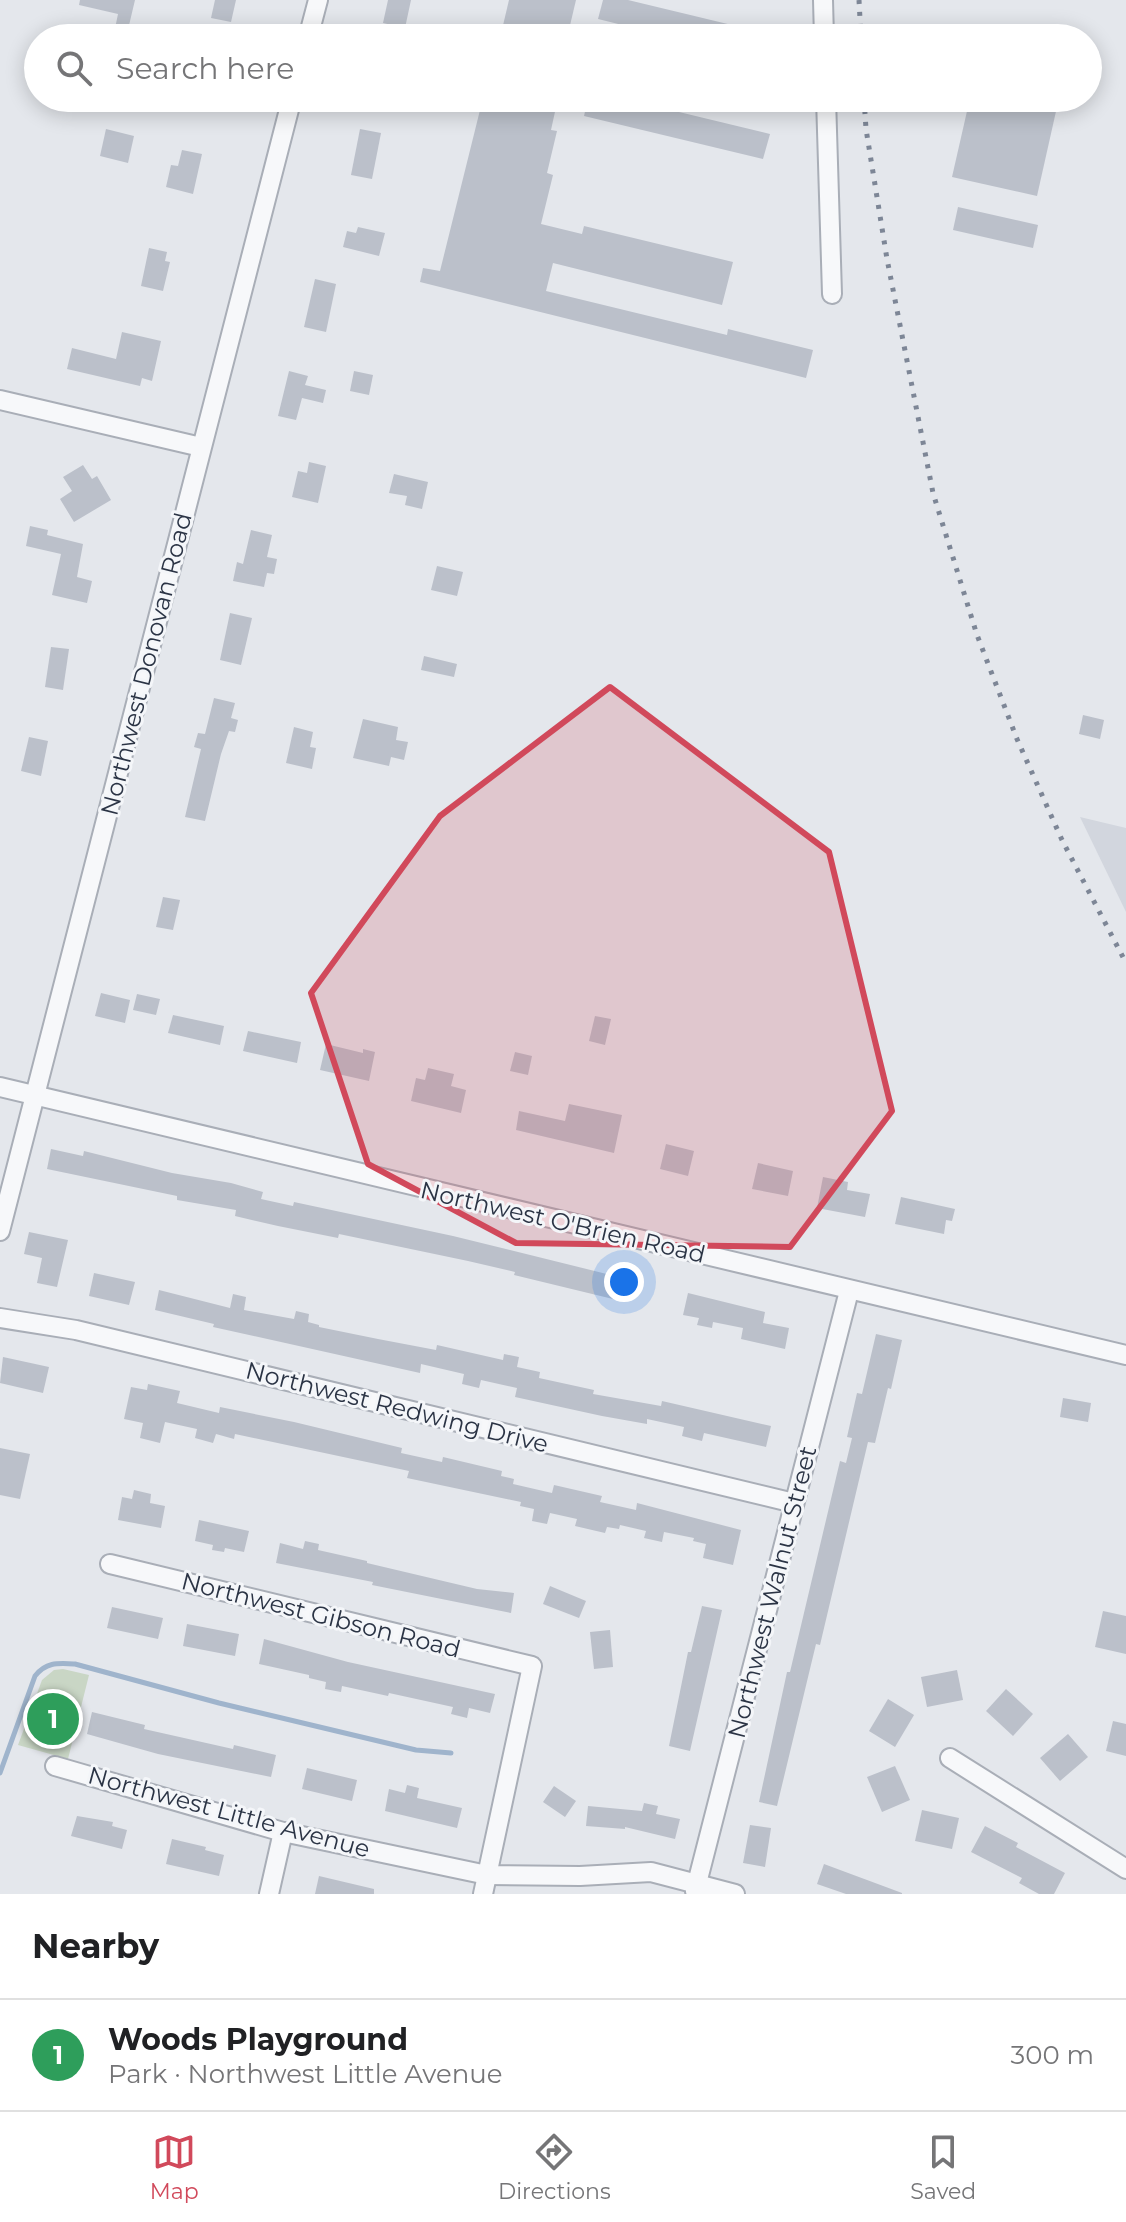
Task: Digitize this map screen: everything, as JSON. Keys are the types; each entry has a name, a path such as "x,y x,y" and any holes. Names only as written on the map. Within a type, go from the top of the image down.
{"street":[{"path":"312,24 318,0"},
{"path":"823,0 824,24"},
{"name":"Northwest Donovan Road","path":"0,1231 288,112"},
{"path":"826,112 832,294"},
{"path":"0,400 201,447"},
{"name":"Northwest O'Brien Road","path":"0,1087 1126,1355"},
{"name":"Northwest Walnut Street","path":"696,1888 849,1291"},
{"name":"Northwest Redwing Drive","path":"0,1318 76,1330 794,1503"},
{"name":"Northwest Gibson Road","path":"110,1564 532,1666 485,1885"},
{"path":"950,1758 1126,1869"},
{"name":"Northwest Little Avenue","path":"55,1766 283,1832 485,1885 651,1872 696,1888 735,1894"},
{"path":"269,1894 283,1832"}],"highlighted area":[{"path":"610,687 829,852 892,1111 790,1247 516,1243 368,1164 311,993 440,816"}],"shaded area":[{"path":"1080,817 1126,828 1126,912"}],"green space":[{"path":"54,1670 89,1675 68,1759 18,1745 42,1680"}],"building":[{"path":"80,0 135,0 129,24 116,24 118,14 79,5"},
{"path":"215,0 236,0 231,22 211,18"},
{"path":"388,0 411,0 406,24 383,23"},
{"path":"509,0 576,0 570,24 503,24"},
{"path":"603,0 628,0 728,24 618,24 598,19"},
{"path":"480,112 555,112 551,130 557,131 547,173 553,175 541,224 582,234 584,226 733,262 722,305 553,263 546,291 727,335 728,329 813,350 806,378 420,282 423,268 440,271"},
{"path":"585,112 679,112 770,134 763,159 584,116"},
{"path":"967,112 1056,112 1037,196 952,177"},
{"path":"106,129 134,136 128,163 100,156"},
{"path":"360,129 381,133 372,179 351,175"},
{"path":"182,150 202,154 193,194 166,187 171,165 178,166"},
{"path":"958,207 1038,225 1033,248 953,230"},
{"path":"358,227 385,233 379,256 343,247 347,231 356,233"},
{"path":"149,248 167,252 165,261 170,262 163,291 141,286"},
{"path":"315,279 336,284 326,332 304,327"},
{"path":"122,332 161,341 152,381 142,378 140,386 67,369 72,348 116,359"},
{"path":"289,371 308,376 305,385 326,390 323,403 302,398 296,420 278,416"},
{"path":"354,371 373,375 369,395 350,391"},
{"path":"309,462 326,466 318,503 292,497 298,471 307,473"},
{"path":"83,465 92,479 97,476 111,500 74,522 60,499 72,491 63,477"},
{"path":"394,474 428,482 422,509 405,505 407,496 389,493"},
{"path":"30,526 48,530 47,535 83,544 77,577 92,581 87,603 52,595 61,554 26,546"},
{"path":"251,530 272,535 267,557 277,559 274,574 267,573 264,587 233,581 237,562 243,564"},
{"path":"437,566 463,572 457,596 431,590"},
{"path":"230,613 252,618 241,665 220,660"},
{"path":"51,647 69,649 63,690 45,687"},
{"path":"424,656 457,664 454,677 421,670"},
{"path":"214,698 235,703 231,718 238,720 235,732 229,731 221,754 205,821 185,817 201,749 194,747 198,733 205,734"},
{"path":"1083,715 1104,720 1100,739 1079,734"},
{"path":"363,719 398,727 396,740 408,742 404,760 391,757 389,766 353,758"},
{"path":"294,727 313,732 310,747 316,748 312,769 286,763"},
{"path":"29,737 48,741 41,776 21,771"},
{"path":"163,897 180,900 173,930 156,927"},
{"path":"101,993 130,1000 125,1023 95,1016"},
{"path":"137,994 160,999 156,1015 133,1010"},
{"path":"173,1015 224,1026 220,1045 168,1033"},
{"path":"595,1016 611,1019 605,1045 589,1041"},
{"path":"248,1031 301,1042 297,1063 243,1051"},
{"path":"326,1044 363,1053 363,1049 375,1052 369,1081 320,1070"},
{"path":"515,1052 532,1056 528,1075 510,1071"},
{"path":"428,1068 454,1074 451,1086 466,1090 461,1113 411,1101 416,1078 425,1080"},
{"path":"569,1104 622,1115 614,1153 516,1130 519,1111 565,1121"},
{"path":"666,1144 694,1151 688,1176 660,1169"},
{"path":"51,1149 83,1156 84,1151 172,1173 231,1183 263,1192 261,1199 293,1206 294,1202 453,1236 623,1278 617,1300 468,1261 339,1234 338,1238 278,1226 235,1216 236,1210 177,1200 177,1196 47,1169"},
{"path":"758,1163 793,1171 788,1196 752,1189"},
{"path":"823,1177 848,1182 847,1190 870,1194 865,1217 817,1208"},
{"path":"901,1197 955,1209 952,1221 946,1220 944,1234 895,1224"},
{"path":"29,1232 68,1240 57,1287 37,1283 42,1258 24,1254"},
{"path":"94,1273 135,1282 129,1305 89,1296"},
{"path":"159,1290 230,1308 233,1294 246,1297 244,1310 294,1319 296,1311 309,1314 308,1322 319,1327 436,1350 437,1345 503,1360 504,1354 519,1357 517,1367 540,1372 539,1378 594,1390 593,1394 661,1406 662,1401 771,1426 766,1447 704,1433 702,1441 682,1436 684,1427 647,1419 647,1424 515,1397 517,1388 481,1380 479,1388 462,1384 464,1374 421,1364 420,1373 213,1327 214,1324 155,1310"},
{"path":"688,1293 765,1312 763,1323 789,1328 785,1349 741,1339 743,1328 713,1322 712,1328 697,1325 699,1318 683,1315"},
{"path":"876,1334 902,1340 891,1389 888,1388 875,1443 868,1442 820,1645 816,1644 777,1806 759,1802 787,1672 790,1672 840,1461 846,1463 852,1438 847,1437 857,1393 862,1394"},
{"path":"3,1357 49,1367 43,1393 0,1383"},
{"path":"148,1384 180,1391 177,1403 219,1413 220,1407 294,1422 402,1448 401,1453 442,1462 443,1457 502,1471 501,1476 514,1479 513,1484 552,1493 554,1485 602,1496 600,1502 636,1510 637,1503 741,1530 733,1565 703,1558 706,1544 693,1541 694,1538 664,1532 662,1542 644,1538 646,1531 620,1525 619,1529 607,1527 605,1533 575,1526 577,1519 550,1513 547,1524 532,1521 534,1509 520,1506 521,1502 407,1478 409,1471 235,1434 234,1439 216,1434 213,1443 195,1438 197,1429 165,1422 160,1443 140,1438 143,1423 124,1419 131,1387 147,1390"},
{"path":"1063,1398 1091,1403 1088,1422 1060,1417"},
{"path":"0,1448 30,1454 20,1499 0,1495"},
{"path":"134,1490 151,1494 150,1503 165,1506 161,1528 118,1520 122,1497 132,1499"},
{"path":"199,1520 249,1531 244,1552 225,1548 224,1552 212,1550 213,1545 195,1541"},
{"path":"305,1541 319,1544 318,1550 367,1563 477,1589 514,1593 511,1613 276,1563 280,1543 303,1549"},
{"path":"550,1586 586,1601 579,1618 543,1604"},
{"path":"702,1606 722,1610 690,1751 669,1746 688,1652 691,1652"},
{"path":"112,1607 163,1618 158,1639 107,1628"},
{"path":"1103,1611 1126,1616 1126,1654 1095,1647"},
{"path":"187,1624 239,1634 235,1656 183,1646"},
{"path":"610,1630 613,1667 594,1669 590,1632"},
{"path":"264,1639 348,1662 495,1694 490,1713 469,1708 467,1718 451,1714 453,1707 389,1693 388,1696 342,1686 341,1692 325,1689 326,1682 309,1678 309,1675 259,1664"},
{"path":"957,1670 963,1700 927,1707 921,1677"},
{"path":"1006,1689 1033,1714 1013,1736 986,1711"},
{"path":"888,1699 914,1715 895,1747 869,1731"},
{"path":"92,1712 145,1725 144,1729 233,1749 234,1745 276,1755 271,1777 158,1754 87,1734"},
{"path":"1113,1721 1126,1724 1126,1756 1106,1751"},
{"path":"1068,1734 1088,1757 1060,1781 1040,1758"},
{"path":"895,1766 910,1800 882,1812 867,1777"},
{"path":"307,1768 357,1780 352,1801 302,1789"},
{"path":"407,1785 419,1788 417,1798 462,1808 457,1828 385,1811 389,1789 405,1793"},
{"path":"554,1786 576,1801 565,1817 543,1802"},
{"path":"644,1803 658,1806 656,1814 680,1819 675,1839 625,1827 586,1826 588,1806 642,1811"},
{"path":"922,1810 959,1818 952,1849 915,1841"},
{"path":"77,1816 113,1822 112,1826 127,1830 122,1849 71,1836"},
{"path":"750,1825 771,1828 765,1867 743,1863"},
{"path":"985,1826 1018,1843 1016,1847 1065,1873 1054,1894 1039,1894 1019,1883 1022,1878 971,1852"},
{"path":"172,1839 224,1855 219,1876 166,1864"},
{"path":"824,1864 902,1894 846,1894 817,1884"},
{"path":"319,1876 374,1889 374,1894 315,1894"}],"waterway":[{"path":"0,1773 35,1676 43,1668 57,1664 75,1664 219,1703 416,1750 451,1753"}],"railway":[{"path":"859,0 860,24"},
{"path":"865,112 887,259 933,493 977,635 1017,739 1062,840 1126,963"}],"place":[{"name":"Woods Playground","path":"53,1719"}]}
